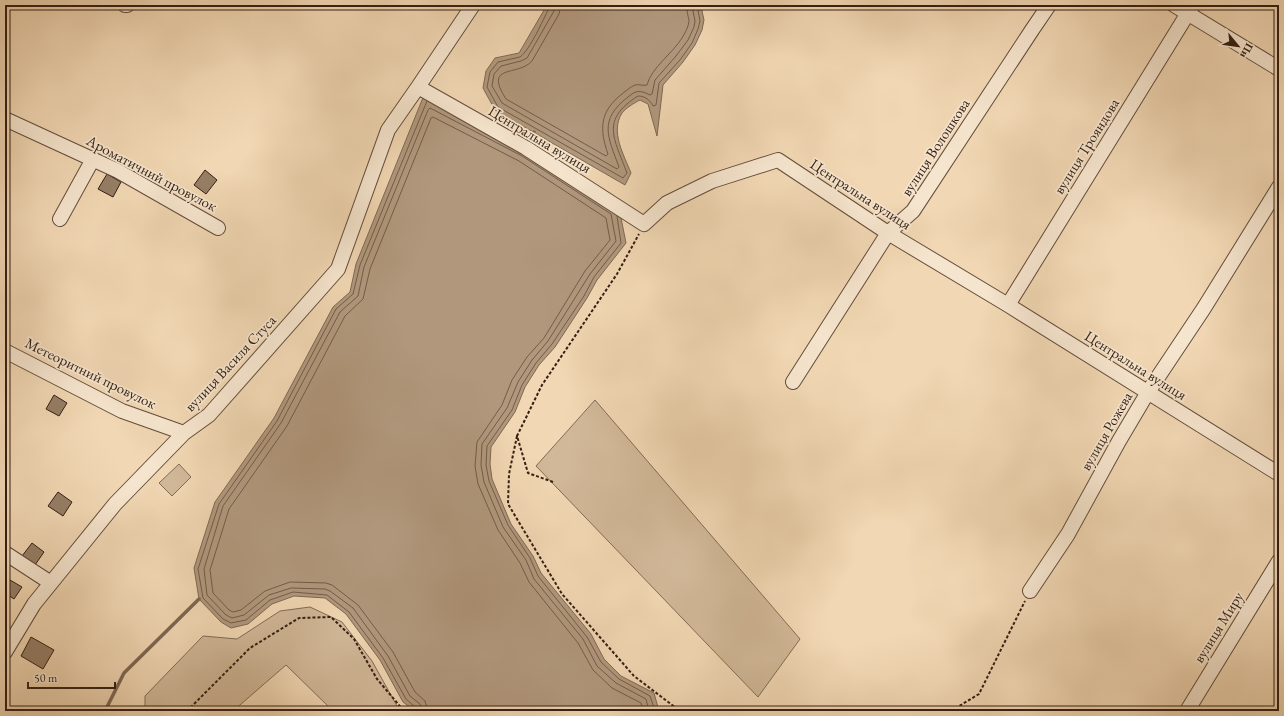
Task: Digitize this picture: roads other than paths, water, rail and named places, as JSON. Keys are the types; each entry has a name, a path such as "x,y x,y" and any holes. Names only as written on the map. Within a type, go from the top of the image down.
{"street":[{"name":"вулиця Василя Стуса","path":"5,652 34,604 115,504 184,433 209,415 338,269 388,130 473,5"},
{"name":"вулиця Волошкова","path":"793,382 888,233 914,211 1049,5"},
{"path":"1174,5 1190,9 1279,69"},
{"name":"вулиця Трояндова","path":"1008,305 1190,9"},
{"name":"Центральна вулиця","path":"418,87 526,148 644,224 667,202 712,181 778,160 888,233 1008,305 1279,474"},
{"name":"Ароматичний провулок","path":"5,119 118,171 218,228"},
{"path":"60,220 93,159"},
{"name":"вулиця Рожева","path":"1030,591 1068,534 1148,392 1208,301 1279,187"},
{"name":"Метеоритний провулок","path":"5,351 122,411 184,433"},
{"path":"5,553 51,583"},
{"name":"вулиця Миру","path":"1187,711 1279,561"}],"water":[{"path":"547,5 705,5 702,11 704,20 702,30 695,45 683,62 663,85 657,136 648,104 640,100 622,113 617,128 619,143 631,173 625,185 495,110 483,88 486,71 495,58 519,53"},
{"path":"424,95 619,208 626,243 597,280 555,347 539,365 525,387 515,412 491,447 490,464 492,479 511,524 533,556 541,573 591,634 604,659 621,676 654,693 659,711 415,711 403,702 380,660 346,614 325,598 294,596 272,604 248,624 231,628 221,622 199,599 194,568 215,502 274,418 333,307 350,292 356,264"}],"waterway":[{"path":"527,145 534,132"},
{"path":"105,711 124,673 199,599"}]}
